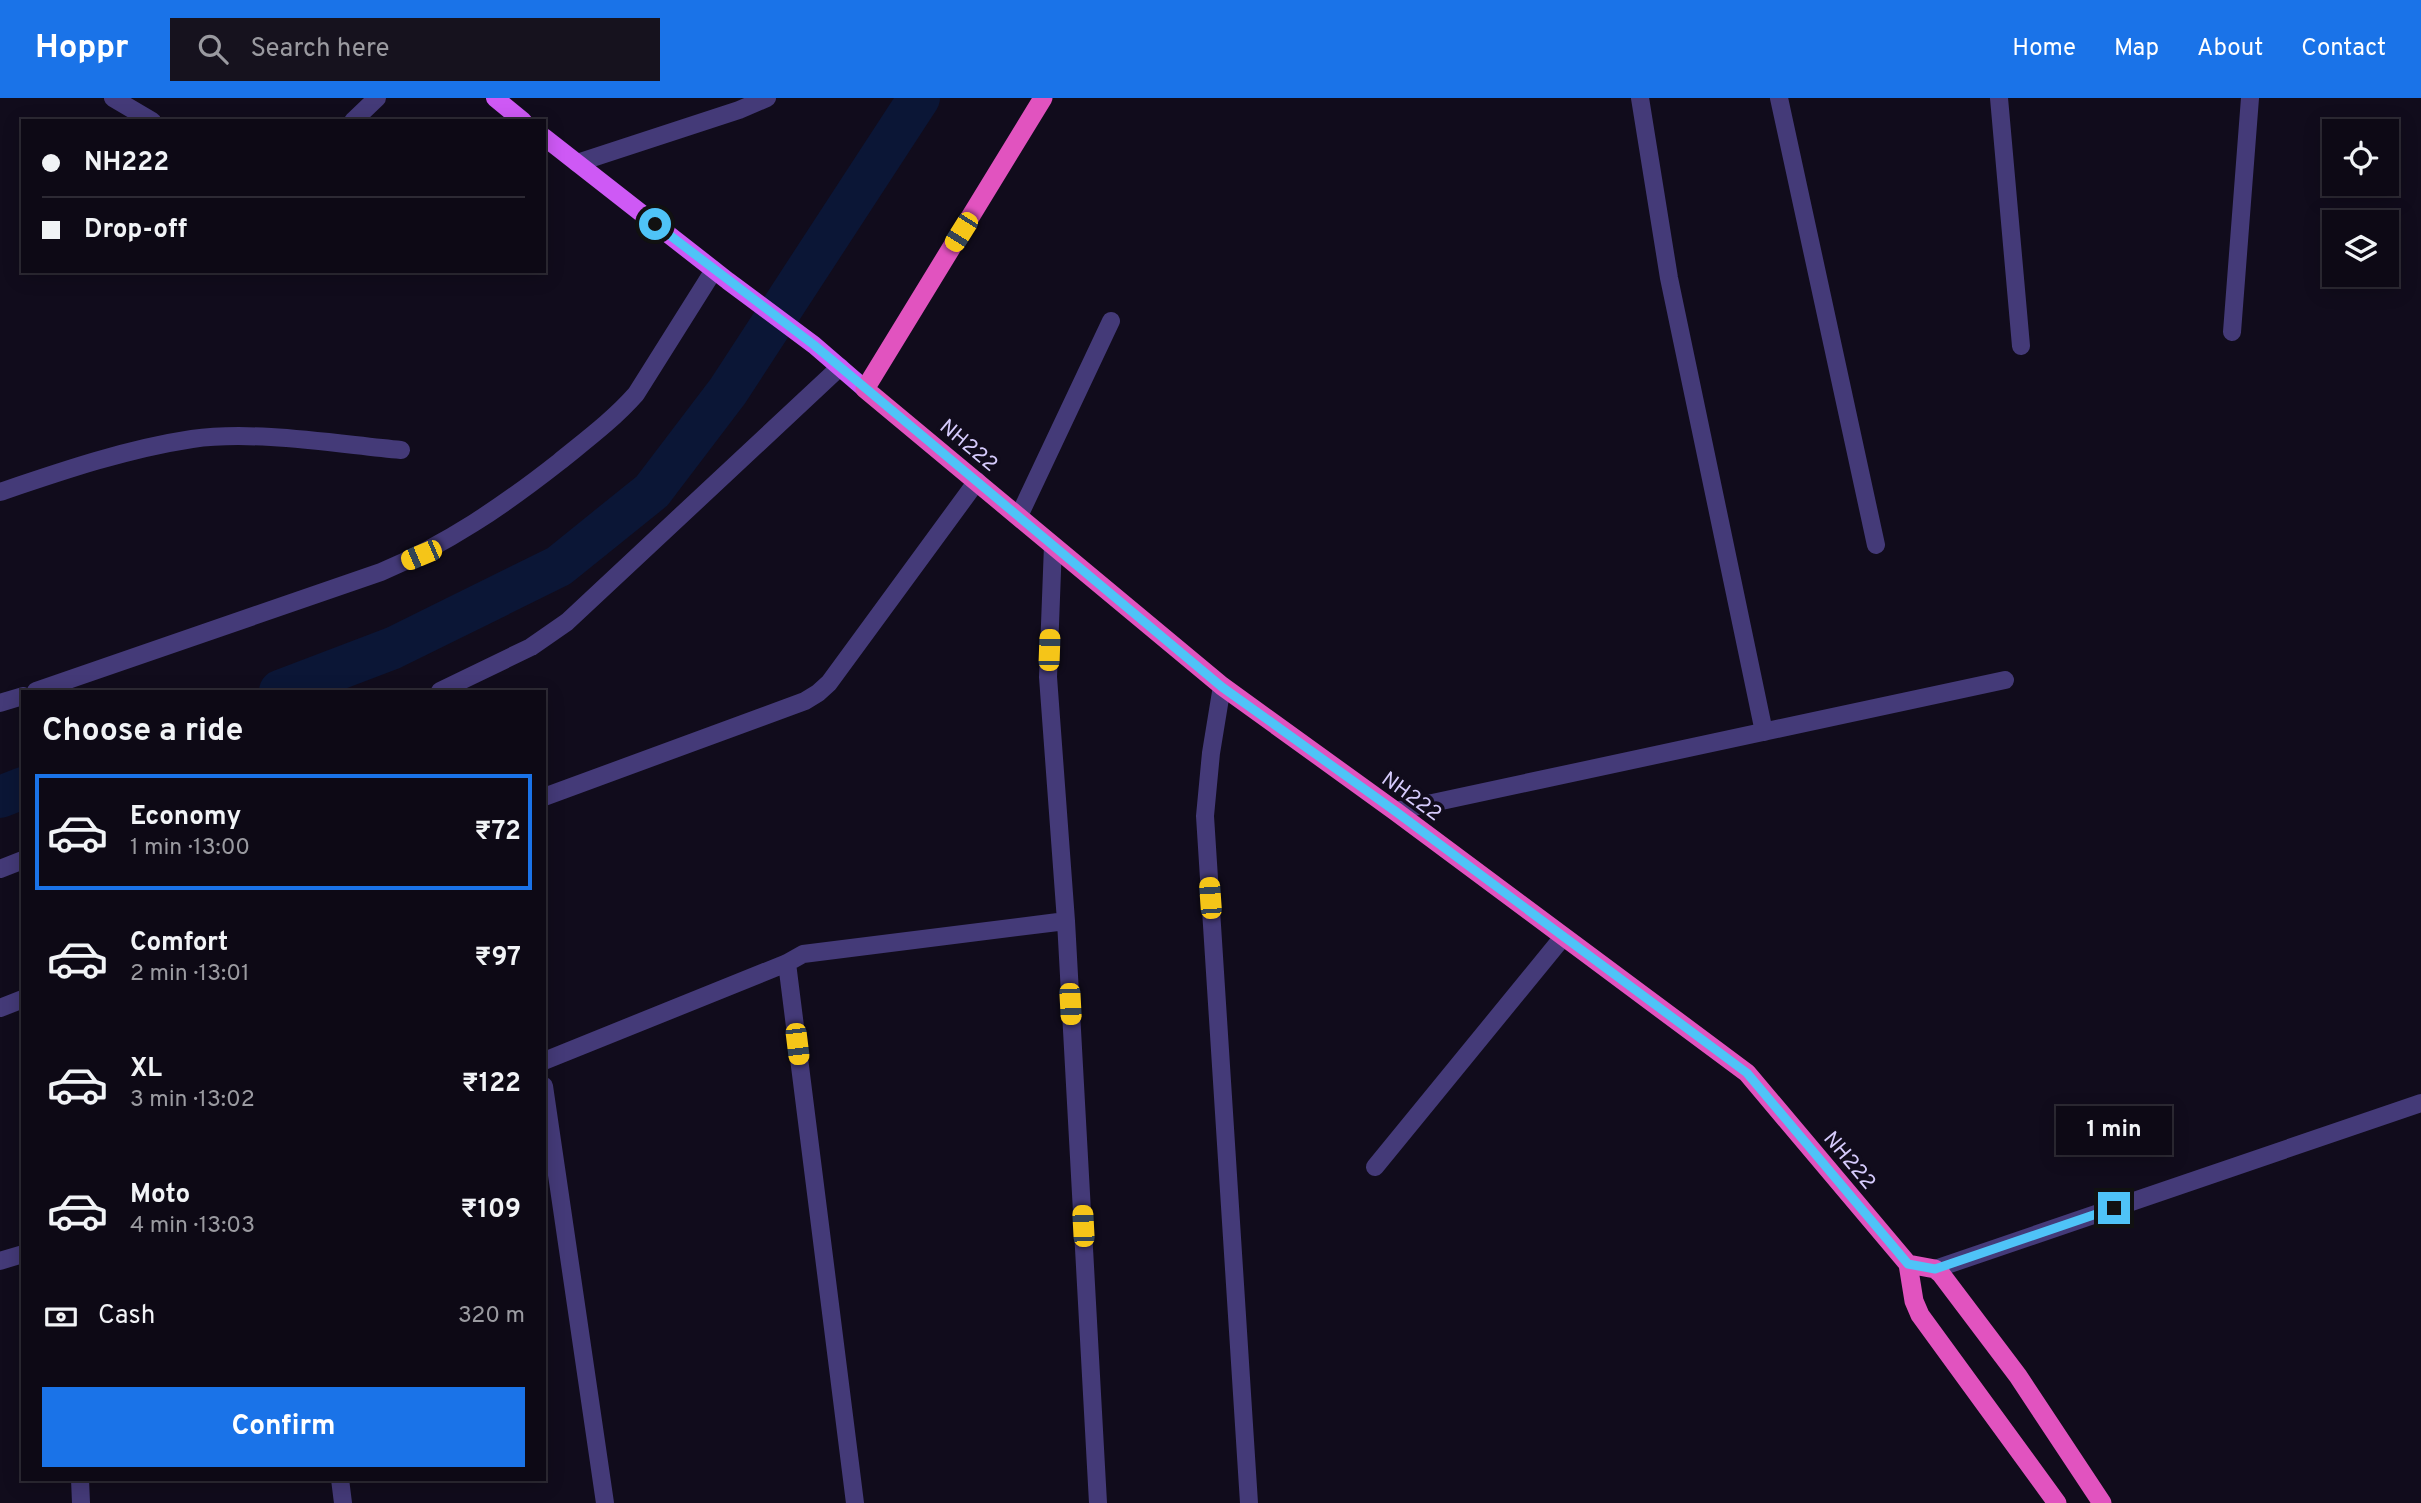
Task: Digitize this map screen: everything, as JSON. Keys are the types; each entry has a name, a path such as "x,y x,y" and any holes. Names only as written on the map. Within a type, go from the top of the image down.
{"highway":[{"path":"864,389 1043,98"},
{"name":"NH222","path":"864,389 1222,687 1395,811 1747,1073 1908,1264"},
{"path":"2057,1503 1920,1315 1914,1301 1908,1264 1935,1269 1941,1274 2018,1376 2102,1503"}],"main road":[{"path":"495,98 521,119"},
{"path":"546,139 814,345 864,389"}],"street":[{"path":"113,98 149,119"},
{"path":"355,119 377,98"},
{"path":"577,163 739,110 767,98"},
{"path":"1640,98 1669,278 1764,733"},
{"path":"1999,98 2021,346"},
{"path":"2232,332 2250,98"},
{"path":"1786,100 1876,545"},
{"path":"39,690 381,572 421,555 460,533 507,503 623,409 721,276"},
{"path":"1019,516 1111,321"},
{"path":"442,690 531,647 567,622 840,367"},
{"path":"0,492 138,449 194,439 263,437 401,450"},
{"path":"546,796 805,701 818,693 829,683 977,481"},
{"path":"1053,545 1048,677 1066,921 1098,1503"},
{"path":"1395,811 2005,680"},
{"path":"1222,687 1211,753 1205,816 1249,1503"},
{"path":"0,703 21,697"},
{"path":"0,869 21,861"},
{"path":"546,1060 803,954 1066,921"},
{"path":"1374,1167 1563,937"},
{"path":"786,963 855,1503"},
{"path":"0,1008 21,1000"},
{"path":"546,1100 605,1503"},
{"path":"1935,1269 2421,1103"},
{"path":"0,1261 21,1255"},
{"path":"80,1481 81,1503"},
{"path":"340,1481 343,1503"}],"waterway":[{"path":"283,690 393,648 559,566 652,491 728,391 919,98"},
{"path":"0,797 21,789"}],"route":[{"path":"655,224 814,345 1222,687 1395,811 1747,1073 1908,1264 1935,1269 2114,1208"}]}
